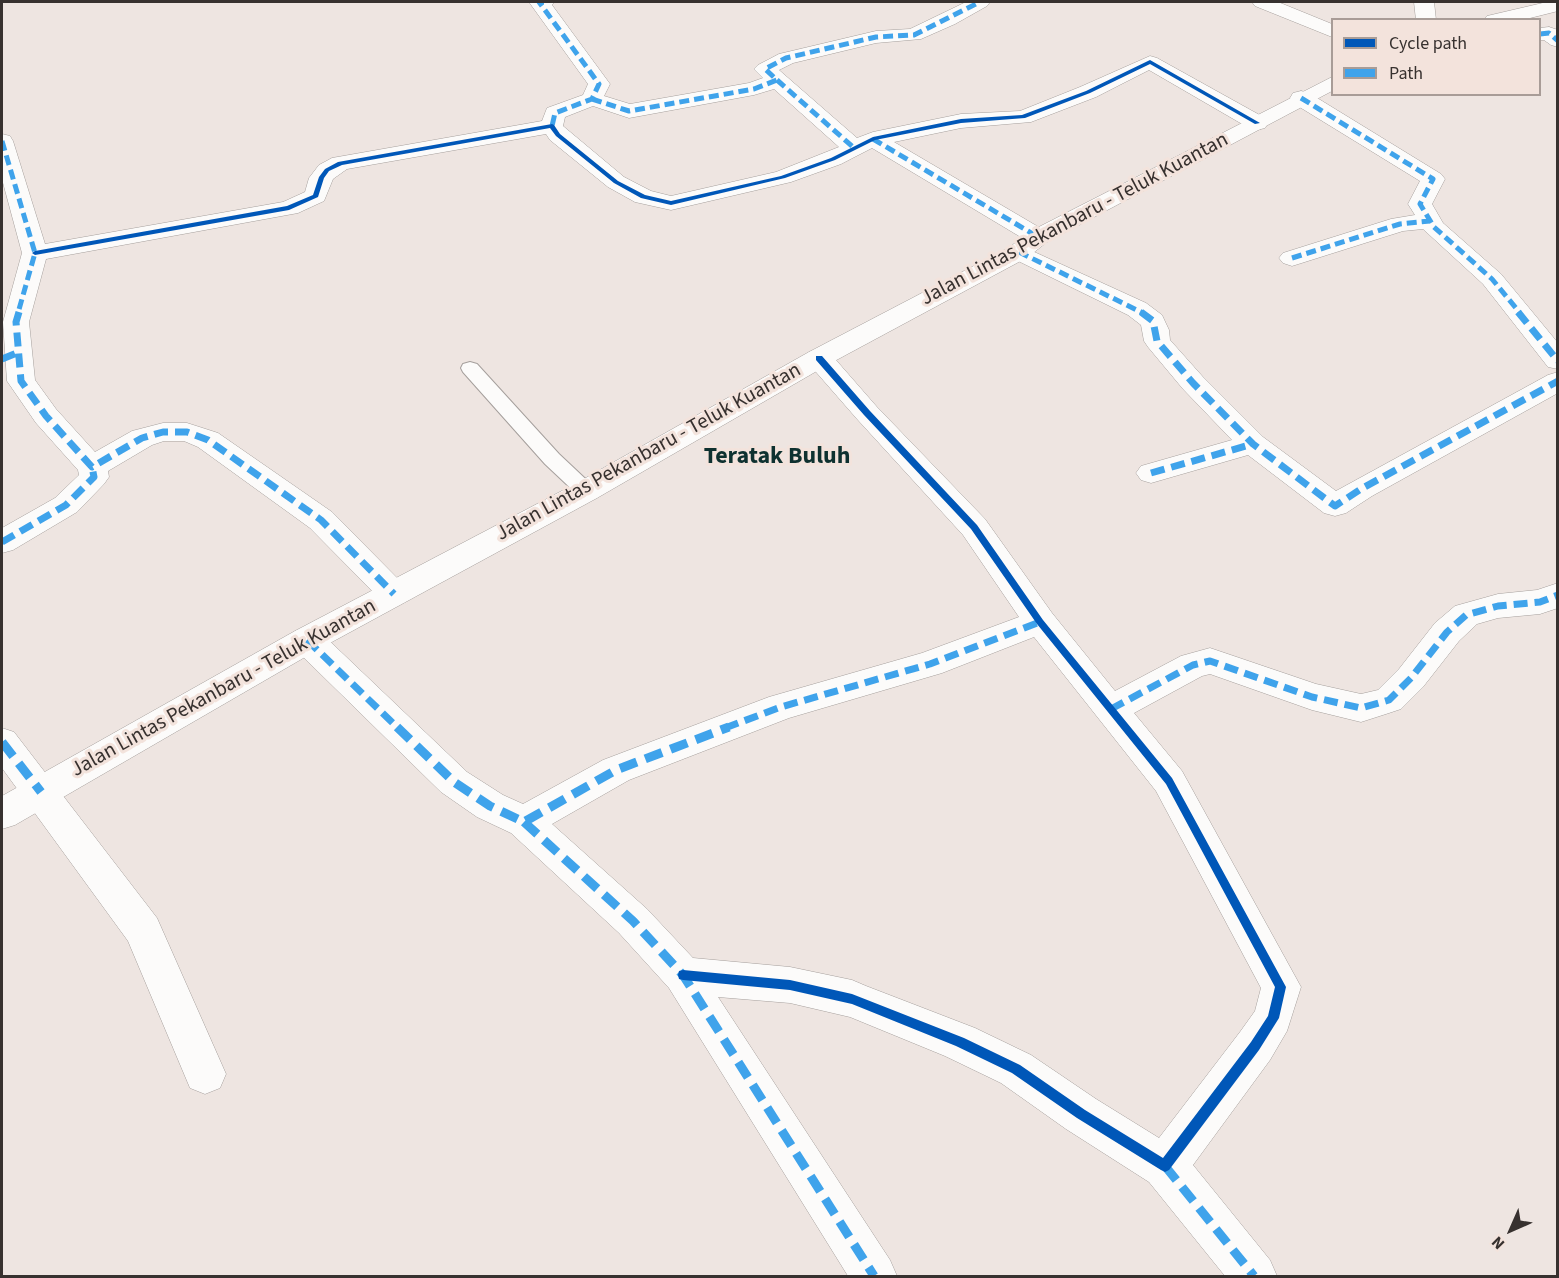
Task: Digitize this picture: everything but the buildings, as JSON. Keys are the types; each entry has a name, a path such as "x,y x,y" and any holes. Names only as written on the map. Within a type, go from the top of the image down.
{"main road":[{"path":"541,2 599,84 592,99"},
{"path":"980,2 914,35 876,37 786,58 765,69 863,143 1137,309 1153,321 1157,341 1193,383 1253,444 1335,506 1361,489 1557,381"},
{"path":"1262,2 1331,31"},
{"path":"1424,2 1426,18"},
{"path":"1502,18 1557,5"},
{"path":"777,80 754,89 639,110 629,111 592,99 555,113 552,126 558,135 616,182 643,197 670,203 783,177 833,159 863,143 961,121 1023,117 1088,92 1150,62 1257,123"},
{"name":"Jalan Lintas Pekanbaru - Teluk Kuantan","path":"2,814 307,640 586,491 819,358 1331,83"},
{"path":"1301,98 1433,179 1420,204 1434,226 1492,279 1557,361"},
{"path":"35,253 289,208 316,196 321,178 327,170 340,163 552,126"},
{"path":"2,141 35,253 16,322 10,355 21,381 46,416 92,467 94,477 66,505 2,542"},
{"path":"1292,258 1400,224 1430,220"},
{"path":"819,358 867,413 974,526 1040,622 1169,781 1281,987 1273,1018 1261,1037 1165,1166"},
{"path":"92,467 142,438 164,432 187,432 208,440 321,520 394,594"},
{"path":"1150,473 1253,444"},
{"path":"1111,709 1193,665 1210,661 1244,671 1312,697 1361,708 1389,700 1411,678 1447,632 1466,615 1498,606 1540,602 1557,595"},
{"path":"524,822 616,770 781,707 930,664 1040,622"},
{"path":"307,640 454,782 490,806 524,822 633,921 683,975 874,1276"},
{"path":"2,742 143,930 205,1074"},
{"path":"683,975 790,985 863,1003 960,1042 1016,1069 1081,1114 1165,1166 1254,1276"}],"lane":[{"path":"470,368 552,459 586,491"}],"marked path":[{"path":"544,2 539,2 599,84 592,99 555,113 552,126"},
{"path":"592,99 629,111 754,89 777,80 765,69 786,58 876,37 914,35 980,2"},
{"path":"1541,34 1549,33 1558,41"},
{"path":"777,80 853,147"},
{"path":"1301,98 1433,179 1420,204 1434,227 1492,279 1558,361"},
{"path":"873,139 1038,237"},
{"path":"2,141 35,253 16,322 21,381 46,416 92,467 142,438 163,432 187,432 208,440 321,520 394,594"},
{"path":"1292,258 1400,224 1430,221"},
{"path":"1019,252 1137,309 1153,321 1157,341 1193,383 1253,444 1335,506 1361,489 1558,381"},
{"path":"2,359 19,352"},
{"path":"1151,473 1253,444"},
{"path":"2,542 66,505 94,477 92,467"},
{"path":"1111,709 1193,665 1210,661 1312,697 1361,708 1389,700 1411,678 1447,632 1466,615 1498,606 1540,602 1558,595"},
{"path":"307,640 454,782 490,806 524,822 616,770 781,707 930,664 1040,622"},
{"path":"2,742 41,792"},
{"path":"524,822 633,921 683,975 874,1276"},
{"path":"1165,1166 1254,1276"}],"cycle path":[{"path":"35,253 289,208 316,196 321,178 327,170 340,163 552,126 558,135 616,182 643,197 671,203 783,177 833,159 873,139 961,121 1023,117 1088,92 1150,62 1257,123"},
{"path":"683,975 790,985 852,999 960,1042 1016,1069 1081,1114 1165,1166 1255,1046 1273,1018 1281,987 1169,781 1040,622 974,527 867,413 819,358"}],"district":[{"name":"Teratak Buluh","path":"777,458"}]}
